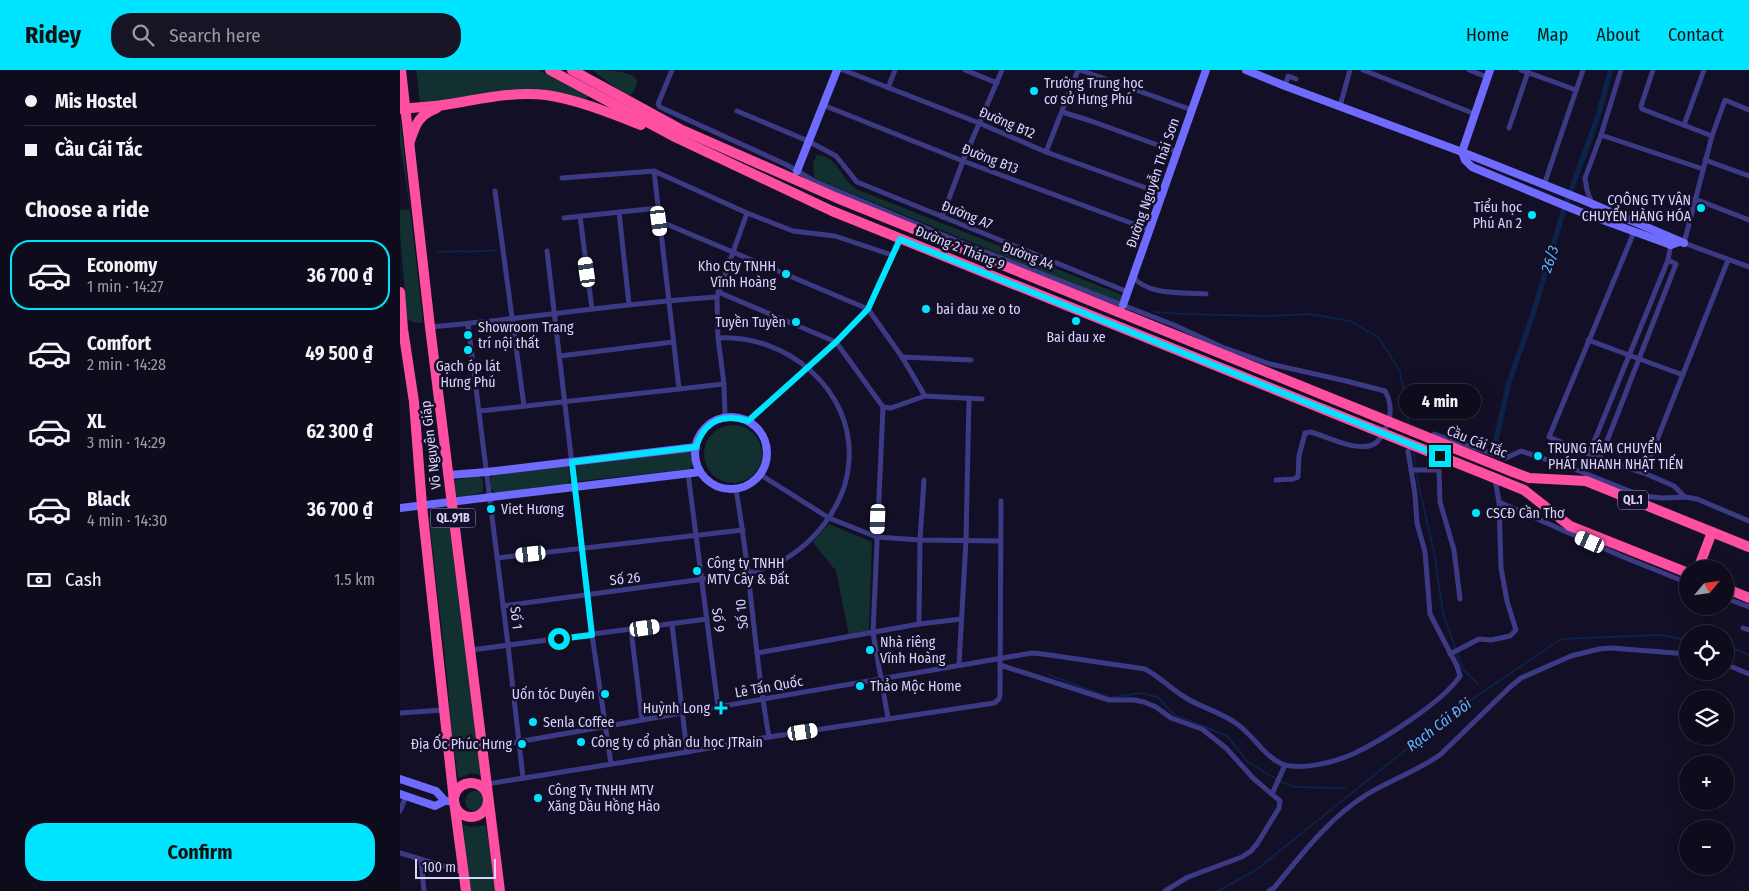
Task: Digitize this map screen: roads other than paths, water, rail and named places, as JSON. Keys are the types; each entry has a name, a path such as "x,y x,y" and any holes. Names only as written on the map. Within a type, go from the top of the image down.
{"highway":[{"name":"QL.91B","path":"401,70 403,108 409,144"},
{"name":"Đường 2 Tháng 9","path":"550,70 678,138 832,211 1370,428"},
{"name":"Đường 2 Tháng 9","path":"572,70 680,129 837,198 1375,416"},
{"path":"576,70 608,90"},
{"path":"403,108 447,104 498,96 544,95 586,104 678,138"},
{"path":"409,144 417,122 422,116 447,104"},
{"name":"Võ Nguyên Giáp","path":"409,144 451,502 484,748 488,802 500,891"},
{"name":"Võ Nguyên Giáp","path":"400,292 402,340 414,402 422,506 444,710 449,801 466,891"},
{"name":"Cầu Cái Tắc","path":"1375,416 1529,478 1586,481 1712,532"},
{"name":"Cầu Cái Tắc","path":"1370,428 1493,478"},
{"path":"1493,478 1524,490 1570,526 1679,569"},
{"path":"1701,560 1712,532"},
{"name":"QL.1","path":"1712,532 1749,547"},
{"path":"1734,592 1749,598"},
{"path":"471,783 477,784 485,791 488,802 484,812 474,817 468,817 458,812 449,801 461,786 471,783"}],"street":[{"name":"Đường A4","path":"672,70 658,104 660,107 797,171 814,181 960,242 1174,325 1222,347 1270,364 1382,390 1388,395 1390,416 1382,437 1372,445 1361,448 1311,432 1305,433 1299,456 1298,476 1292,479 1276,480"},
{"path":"797,171 837,70"},
{"name":"Đường B12","path":"843,70 979,123 1046,152 1163,194"},
{"path":"888,88 895,70"},
{"path":"965,70 997,83"},
{"path":"942,217 963,161 1002,70"},
{"path":"1046,152 1079,70 1192,110"},
{"name":"Đường Nguyễn Thái Sơn","path":"1124,305 1206,70"},
{"path":"1246,70 1544,184 1676,242 1749,268"},
{"path":"1340,106 1350,70"},
{"path":"1363,70 1475,114"},
{"path":"1469,70 1489,73 1462,152 1465,160 1472,166 1578,212 1634,232 1676,242"},
{"path":"1522,70 1576,90"},
{"path":"1544,184 1583,70"},
{"path":"1592,204 1586,190 1585,178 1601,135 1621,70"},
{"path":"1653,70 1641,107 1712,136"},
{"path":"1684,125 1704,70"},
{"path":"1509,128 1528,72"},
{"path":"1285,86 1288,76 1296,79"},
{"path":"1589,454 1628,356 1695,199 1712,136 1725,100 1749,110"},
{"name":"Đường B13","path":"823,104 963,161 1150,230"},
{"name":"Đường A7","path":"737,111 808,141 836,156 857,182 1128,292"},
{"path":"1062,112 1177,152"},
{"path":"1601,135 1703,170"},
{"path":"1706,160 1749,176"},
{"path":"562,178 654,171 793,231 835,236 892,255"},
{"path":"654,171 678,389"},
{"path":"495,192 524,406"},
{"path":"1695,199 1749,220"},
{"path":"564,218 658,208"},
{"path":"619,212 629,304"},
{"path":"725,418 724,384 718,338 717,294 748,213"},
{"path":"580,216 592,309"},
{"path":"659,221 868,309 902,357 925,396"},
{"path":"1634,232 1549,436 1600,459 1644,473 1674,486 1685,497"},
{"path":"748,421 836,342 868,309 900,239"},
{"path":"547,251 592,635 611,764"},
{"path":"1600,459 1676,264 1668,260"},
{"path":"1644,473 1728,260"},
{"path":"1133,277 1146,288 1206,294"},
{"path":"430,327 717,294 836,342 883,407 891,408 925,396 982,399"},
{"name":"Số 1","path":"468,324 523,778"},
{"name":"Số 26","path":"503,606 749,573 786,558 805,543 829,518 844,487 850,461 848,436 841,415 831,395 808,367 790,355 764,343 747,339 718,338"},
{"path":"1588,340 1683,375"},
{"path":"560,356 673,342"},
{"path":"902,357 972,360"},
{"path":"480,411 724,384"},
{"path":"959,665 966,540 969,398"},
{"path":"883,407 873,633 888,718"},
{"path":"725,418 737,418 748,421 761,433 767,449 767,460 761,475 747,487 736,490 715,486 700,472 696,460 696,447 699,436 714,421 725,418"},
{"path":"1434,434 1506,458 1521,452 1569,467 1642,496 1697,499 1749,521"},
{"path":"449,475 696,447"},
{"path":"1272,794 1285,765 1320,765 1352,754 1383,738 1429,706 1457,680 1460,673 1453,653 1430,614 1425,552 1417,524 1413,470 1408,452"},
{"path":"1413,470 1438,470 1440,502 1454,550 1460,599"},
{"path":"400,508 700,472"},
{"name":"Số 9","path":"688,473 718,707"},
{"path":"761,475 829,518 878,538 1001,541"},
{"path":"1453,653 1480,639 1491,640 1512,634 1516,627 1507,601 1501,568 1498,502 1493,478"},
{"path":"919,624 920,540 924,480"},
{"name":"Số 10","path":"736,490 749,573 762,700 769,737"},
{"path":"487,784 769,737 994,703 999,699 1000,695 1001,501"},
{"path":"1498,502 1679,579"},
{"path":"497,558 743,530"},
{"path":"1734,602 1749,608"},
{"path":"471,650 707,619"},
{"path":"757,653 919,624 961,619"},
{"path":"672,624 687,752"},
{"path":"632,630 642,720"},
{"path":"1269,891 1274,888 1322,831 1349,806 1384,784 1430,762 1476,722 1509,688 1527,675 1571,656 1599,649 1611,648 1679,653"},
{"name":"Lê Tấn Quốc","path":"484,748 959,665 1000,662 1038,653 1145,669 1186,698 1236,723 1276,761 1285,765"},
{"path":"1000,662 1110,700 1144,702 1156,707 1176,720 1202,729 1226,748 1252,778 1280,801 1279,808 1251,851 1242,857 1188,877 1164,891"},
{"path":"1734,668 1749,674"},
{"path":"400,712 444,710"},
{"path":"400,779 436,791 449,801"},
{"path":"400,811 403,795 435,806 449,801"},
{"path":"400,853 463,872"},
{"path":"421,860 424,891"}],"waterway":[{"name":"26/3","path":"1494,449 1509,382 1533,314 1563,212 1596,122 1611,70"},
{"path":"438,252 496,250"},
{"path":"1155,312 1270,316 1309,314 1350,321 1378,337 1400,371 1409,425"},
{"path":"1413,449 1419,487 1434,552 1443,613 1462,668 1478,684"},
{"name":"Rạch Cái Đôi","path":"1218,891 1256,870 1449,715 1561,639 1660,635 1679,638"},
{"name":"Rạch Cái Đôi","path":"1734,649 1749,655"},
{"path":"1049,675 1111,698 1140,693 1158,697 1174,715 1227,736 1248,762 1281,782 1296,787 1345,788"}],"place":[{"name":"Trường Trung học cơ sở Hưng Phú","path":"1034,91"},
{"name":"COÔNG TY VẬN CHUYỂN HÀNG HÓA","path":"1701,208"},
{"name":"Tiểu học Phú An 2","path":"1532,215"},
{"name":"Kho Cty TNHH Vĩnh Hoàng","path":"786,274"},
{"name":"bai dau xe o to","path":"926,309"},
{"name":"Bai dau xe","path":"1076,321"},
{"name":"Tuyền Tuyền","path":"796,322"},
{"name":"Showroom Trang trí nội thất","path":"468,335"},
{"name":"Gạch óp lát Hưng Phú","path":"468,350"},
{"name":"TRUNG TÂM CHUYỂN PHÁT NHANH NHẬT TIẾN","path":"1538,456"},
{"name":"Viet Hương","path":"491,509"},
{"name":"CSCĐ Cần Thơ","path":"1476,513"},
{"name":"Công ty TNHH MTV Cây & Đất","path":"697,571"},
{"name":"Nhà riêng Vĩnh Hoàng","path":"870,650"},
{"name":"Thảo Mộc Home","path":"860,686"},
{"name":"Uốn tóc Duyên","path":"605,694"},
{"name":"Huỳnh Long","path":"721,708"},
{"name":"Senla Coffee","path":"533,722"},
{"name":"Công ty cổ phần du học JTRain","path":"581,742"},
{"name":"Địa Ốc Phúc Hưng","path":"522,744"},
{"name":"Công Ty TNHH MTV Xăng Dầu Hồng Hào","path":"538,798"}]}
